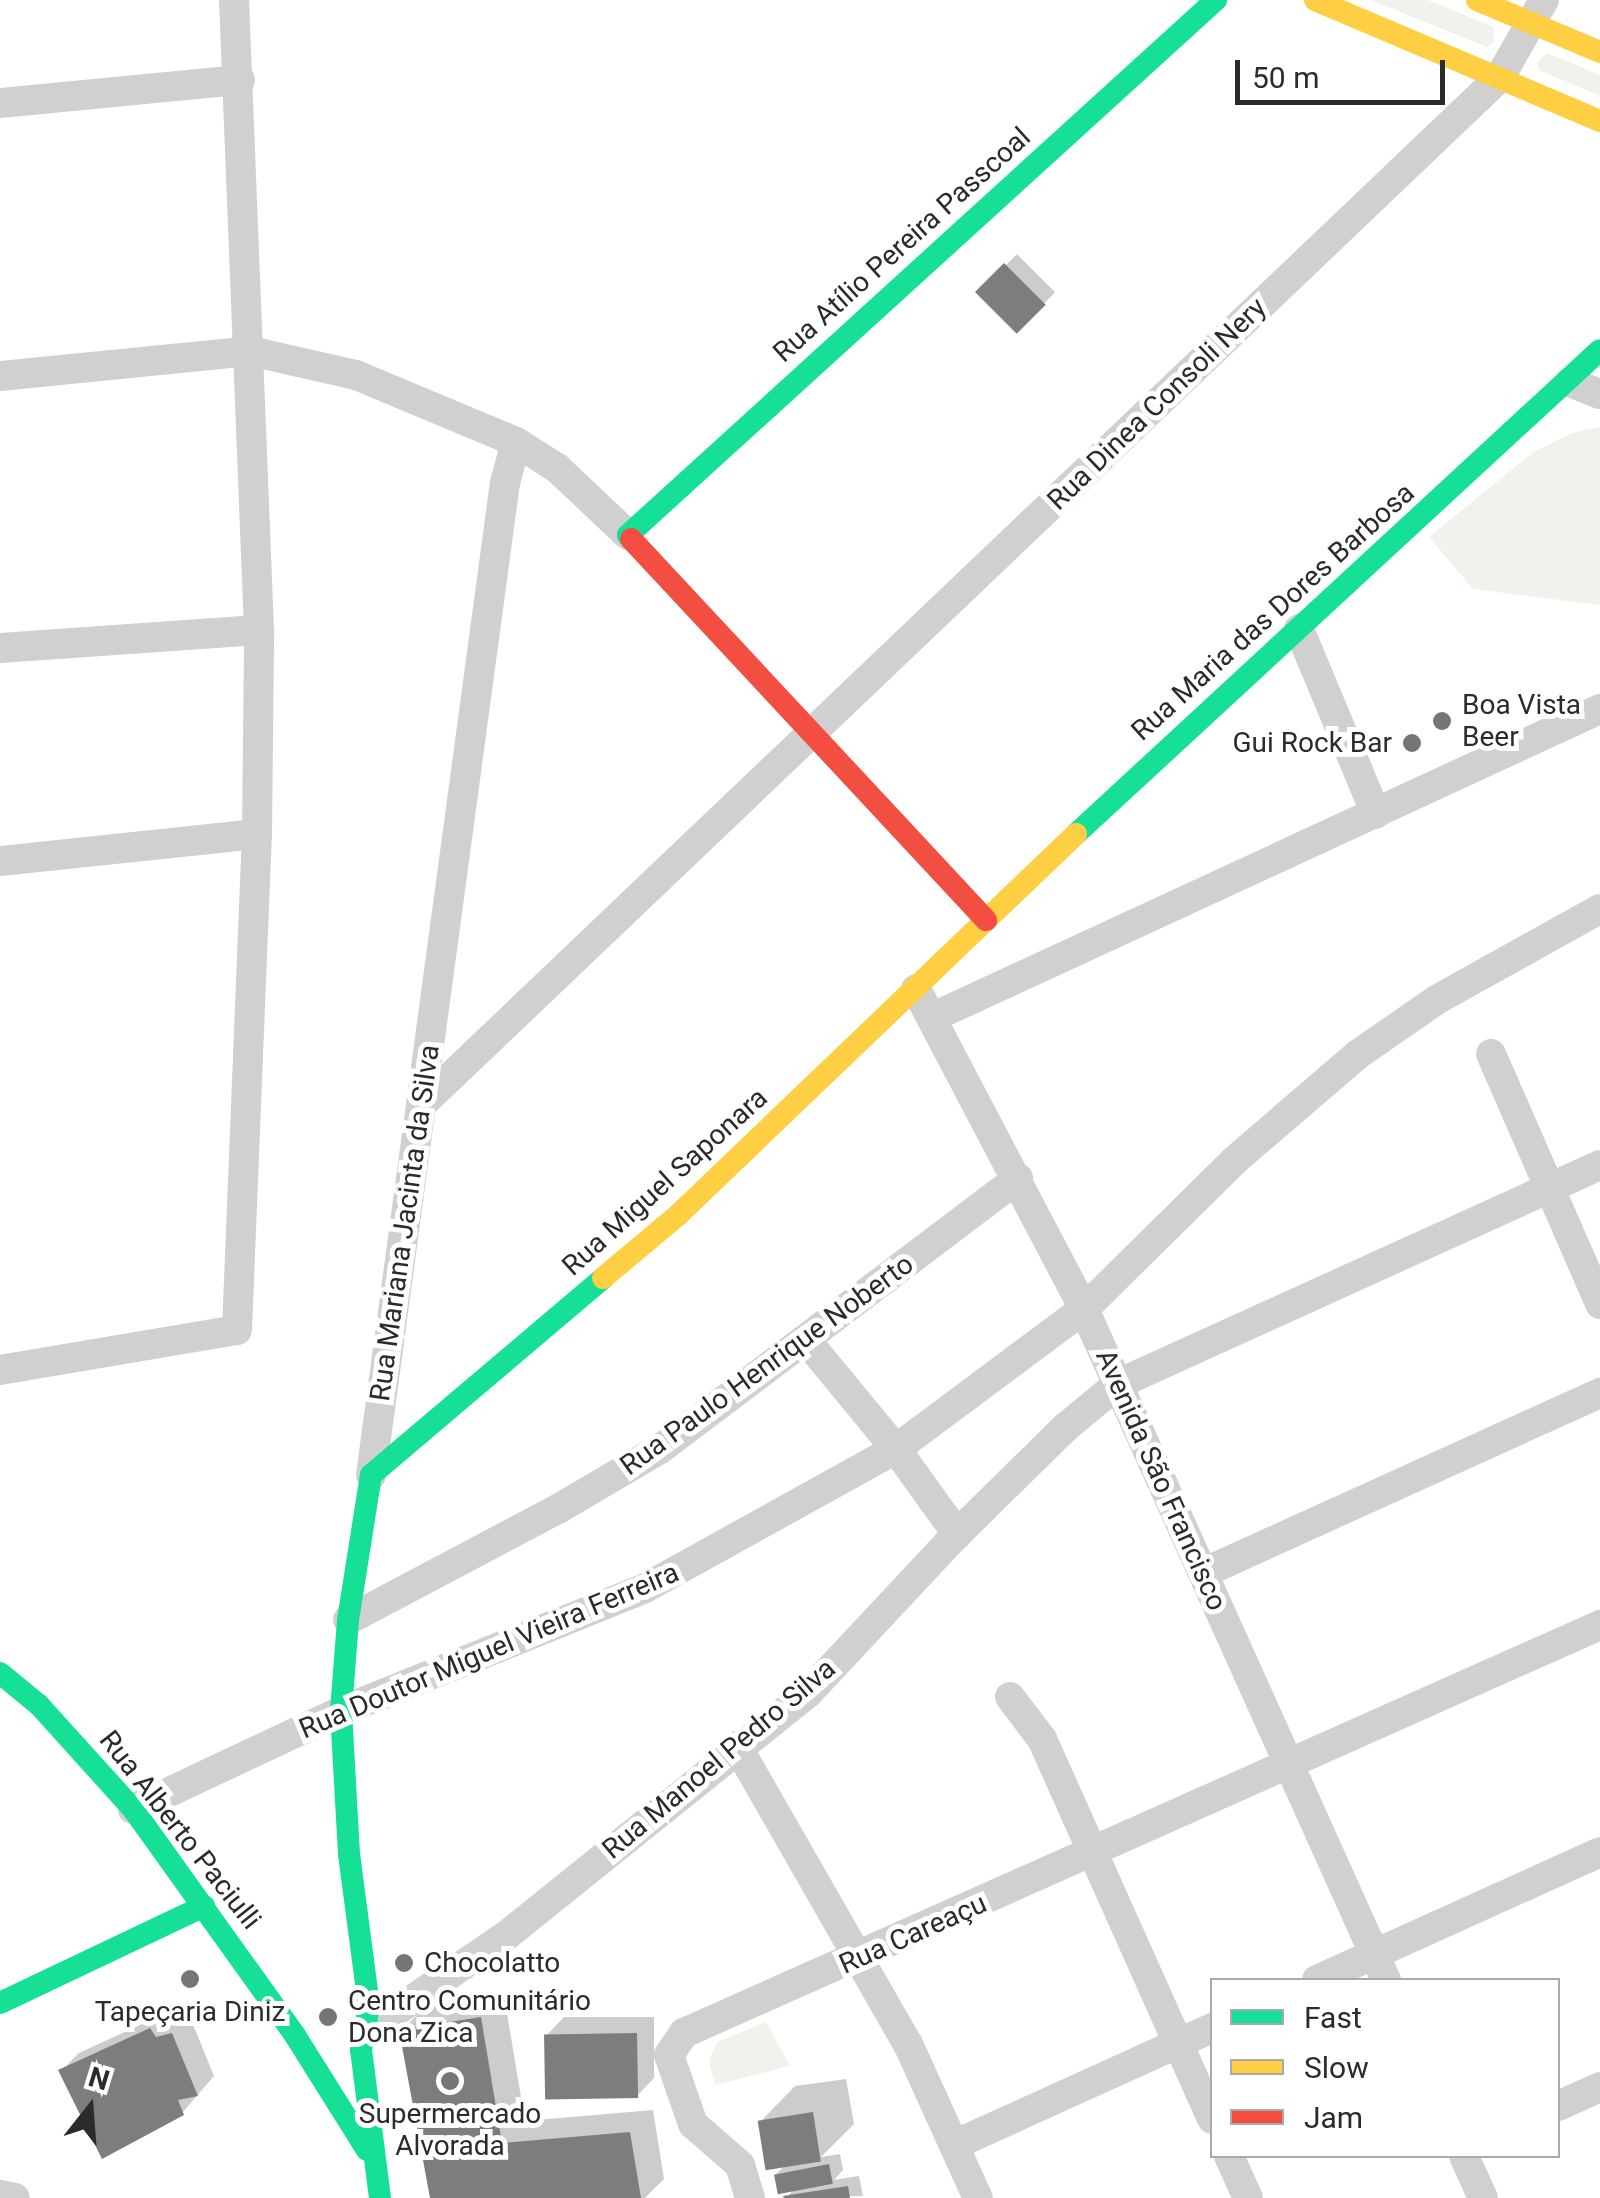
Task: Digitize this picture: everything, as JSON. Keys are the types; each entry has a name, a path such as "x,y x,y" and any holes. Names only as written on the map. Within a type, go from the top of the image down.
{"street":[{"path":"0,1370 237,1330 257,834 259,630 234,0"},
{"name":"Rua Atílio Pereira Passcoal","path":"628,535 1216,0"},
{"path":"1315,0 1600,121"},
{"path":"1477,0 1538,12 1600,52"},
{"name":"Rua Dinea Consoli Nery","path":"422,1104 1500,78 1538,12"},
{"path":"0,102 240,80"},
{"name":"Rua Maria das Dores Barbosa","path":"986,920 1570,382 1600,350"},
{"path":"0,376 250,351 356,374 516,442 557,468 628,535 814,730 986,920"},
{"path":"1570,382 1600,394"},
{"name":"Rua Mariana Jacinta da Silva","path":"402,2182 349,1854 341,1711 348,1620 506,483 516,442"},
{"path":"0,648 259,630"},
{"path":"1299,630 1376,814"},
{"path":"933,1017 1600,709"},
{"path":"0,860 257,834"},
{"name":"Rua Doutor Miguel Vieira Ferreira","path":"132,1809 341,1711 646,1588 896,1449 1084,1309 1235,1160 1357,1055 1438,1000 1600,909"},
{"name":"Rua Miguel Saponara","path":"371,1474 678,1216 986,920"},
{"name":"Avenida São Francisco","path":"916,988 1084,1309 1380,1968"},
{"path":"1490,1054 1600,1304"},
{"name":"Rua Manoel Pedro Silva","path":"374,2014 507,1935 808,1692 958,1534 1066,1427 1118,1384 1600,1165"},
{"name":"Rua Paulo Henrique Noberto","path":"348,1620 558,1509 660,1449 1018,1178"},
{"path":"806,1340 896,1449 958,1534"},
{"path":"1203,1573 1600,1393"},
{"name":"Rua Careaçu","path":"750,2198 740,2165 693,2124 669,2055 684,2034 1600,1624"},
{"name":"Rua Alberto Paciulli","path":"0,1673 39,1705 132,1809 296,2037 373,2160"},
{"path":"1010,1697 1042,1739 1210,2115"},
{"path":"737,1746 908,2044 978,2198"},
{"path":"1328,1978 1380,1968 1600,1852"},
{"path":"0,2003 204,1906"},
{"name":"Rua Mariana Jacinta da Silva","path":"374,2014 361,2050 380,2198"},
{"path":"954,2144 1210,2029"},
{"name":"Rua Alberto Paciulli","path":"296,2037 329,2067 397,2152"},
{"path":"329,2067 361,2050"},
{"path":"1560,2105 1600,2087"},
{"path":"1230,2158 1248,2198"},
{"path":"1465,2158 1483,2198"}],"shaded area":[{"path":"1371,0 1428,0 1494,27 1493,43 1487,47"},
{"path":"1547,53 1600,75 1600,96 1539,70 1537,62"},
{"path":"1600,427 1600,605 1473,589 1429,537 1532,453 1572,433"},
{"path":"766,2022 790,2066 715,2085 709,2061 717,2042"}],"building":[{"path":"1004,263 1046,305 1017,334 975,292"},
{"name":"Supermercado Alvorada","path":"481,2017 502,2143 630,2132 641,2198 430,2198 399,2030"},
{"path":"150,2028 156,2037 172,2033 198,2096 178,2100 184,2115 102,2159 58,2070"},
{"path":"637,2033 638,2098 545,2100 544,2035"},
{"path":"813,2112 821,2161 766,2170 758,2121"},
{"path":"829,2164 833,2184 778,2194 774,2175"},
{"path":"848,2186 850,2198 783,2196"}],"traffic: fast":[{"path":"631,539 628,535 1216,0"},
{"path":"1076,834 1600,350"},
{"path":"380,2198 361,2050 369,2006 349,1854 341,1711 348,1620 371,1475 603,1278"},
{"path":"0,1673 39,1705 133,1809 296,2037 367,2150"},
{"path":"0,2003 204,1906"}],"traffic: slow":[{"path":"1315,0 1600,121"},
{"path":"1477,0 1600,52"},
{"path":"603,1278 678,1215 1076,834"}],"traffic: jam":[{"path":"631,539 986,920"}],"place":[{"name":"Boa Vista Beer","path":"1442,721"},
{"name":"Gui Rock Bar","path":"1412,743"},
{"name":"Chocolatto","path":"404,1963"},
{"name":"Tapeçaria Diniz","path":"190,1979"},
{"name":"Centro Comunitário Dona Zica","path":"328,2017"},
{"name":"Supermercado Alvorada","path":"450,2081"}]}
